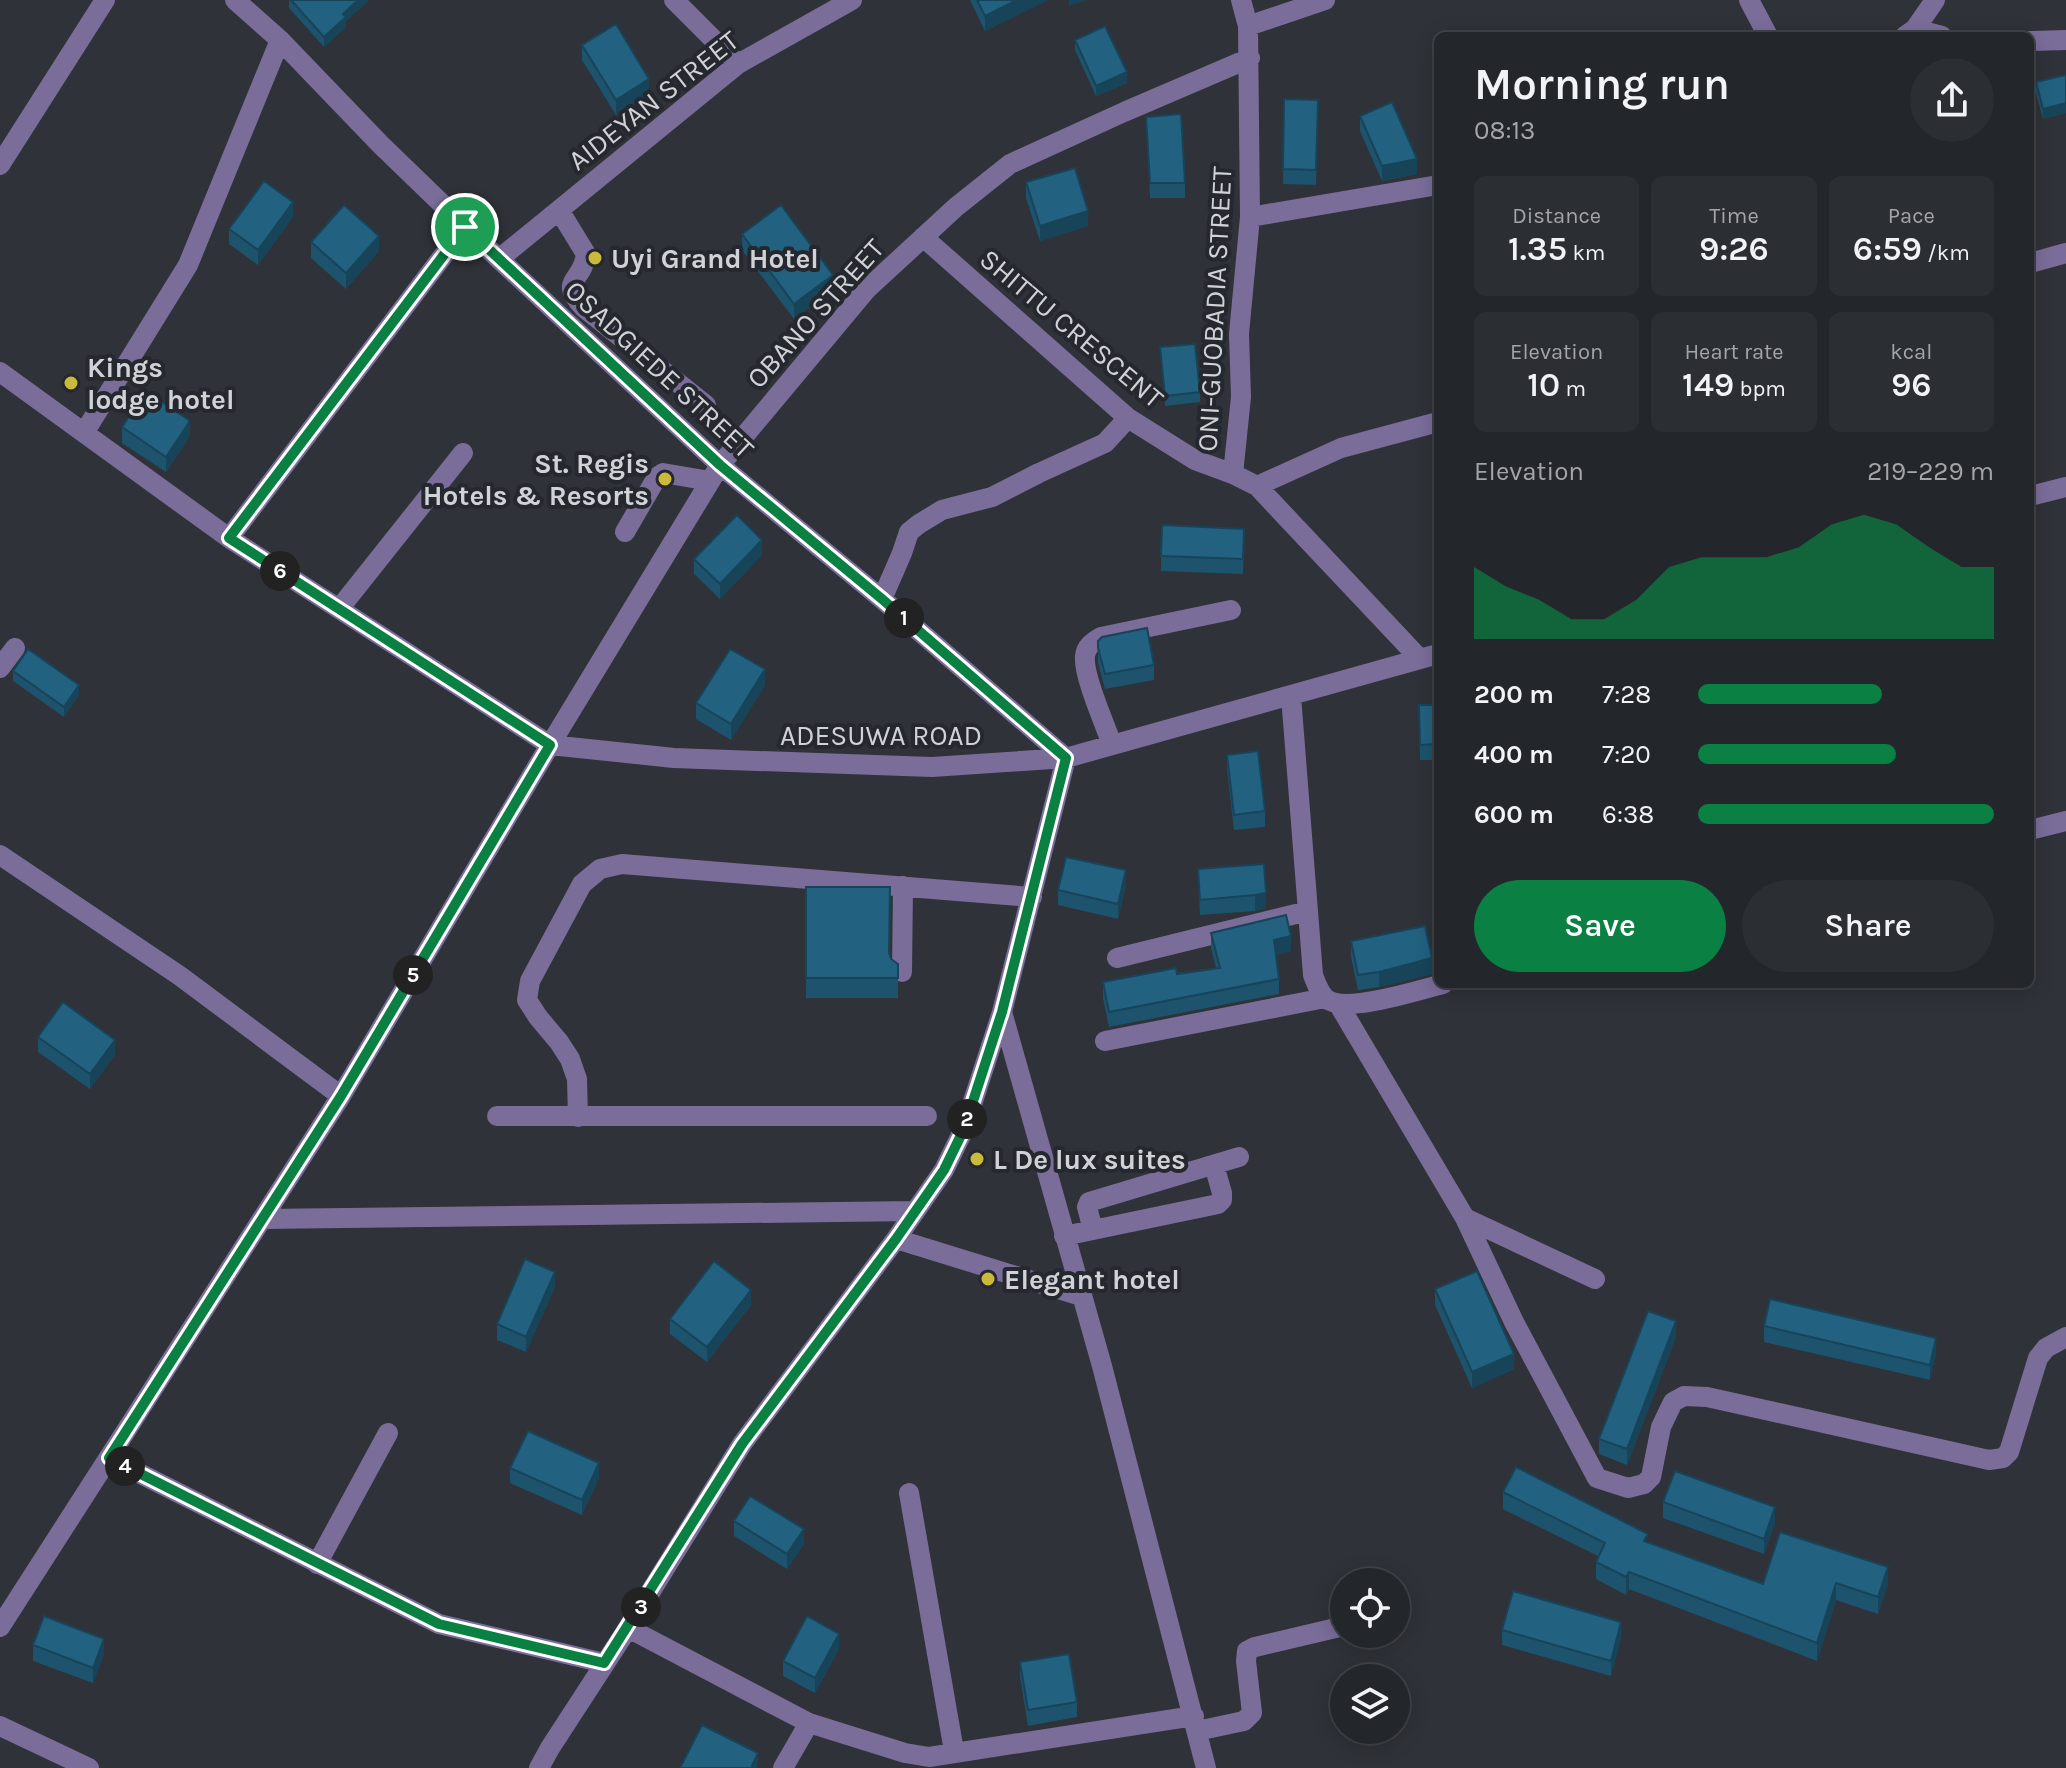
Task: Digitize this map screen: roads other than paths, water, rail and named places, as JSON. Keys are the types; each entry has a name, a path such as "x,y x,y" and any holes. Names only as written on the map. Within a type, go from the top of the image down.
{"street":[{"path":"0,165 105,0"},
{"name":"OSADGIEDE STREET","path":"235,0 280,40 381,145 715,473 882,599 1066,758"},
{"path":"674,0 738,64"},
{"name":"AIDEYAN STREET","path":"499,259 738,64 852,0"},
{"name":"ONI-GUOBADIA STREET","path":"1241,0 1248,26 1250,58 1250,217 1239,334 1241,397 1233,474 1257,486 1429,657"},
{"path":"1248,26 1325,0"},
{"path":"1749,0 1766,32"},
{"path":"1911,32 1935,0"},
{"path":"84,433 188,265 280,40"},
{"path":"2034,41 2066,40"},
{"name":"OBANO STREET","path":"0,1627 341,1096 715,473 866,290 956,207 1010,164 1250,58"},
{"path":"1250,217 1434,186"},
{"path":"559,210 586,254 581,271 572,283 575,298 706,405"},
{"path":"229,538 465,227"},
{"name":"SHITTU CRESCENT","path":"923,237 1128,418 1195,460 1233,474"},
{"path":"2034,262 2066,253"},
{"path":"0,372 229,538 550,745"},
{"path":"882,599 909,532 919,524 942,510 992,497 1105,443 1128,418"},
{"path":"1257,486 1341,448 1434,423"},
{"path":"339,609 463,453"},
{"path":"625,532 657,477 663,473 715,473"},
{"path":"2034,495 2066,487"},
{"path":"1112,745 1086,671 1085,656 1089,645 1101,637 1231,610"},
{"path":"0,668 15,648"},
{"name":"ADESUWA ROAD","path":"550,745 674,758 932,767 1066,758 1429,657"},
{"path":"1291,696 1313,975 1317,986 1332,1001 1465,1218 1514,1322 1597,1478 1628,1488 1644,1484 1651,1477 1661,1427 1673,1402 1684,1396 1707,1397 1989,1460 2003,1458 2009,1452 2038,1358 2046,1348 2066,1337"},
{"path":"539,1768 742,1444 944,1170 964,1129 1002,1012 1066,758"},
{"path":"2034,829 2066,821"},
{"path":"3,864 180,976 341,1096"},
{"path":"578,1117 577,1079 570,1059 527,1000 530,981 582,884 600,869 622,864 1032,897"},
{"path":"902,972 903,886"},
{"path":"1117,958 1308,911"},
{"path":"1105,1041 1332,1001 1358,1004 1434,986"},
{"path":"1002,1012 1102,1366 1206,1768"},
{"path":"497,1116 927,1116"},
{"path":"1093,1230 1087,1207 1089,1202 1239,1157"},
{"path":"1064,1236 1218,1204 1222,1193 1214,1165"},
{"path":"263,1219 915,1211"},
{"path":"1465,1218 1595,1279"},
{"path":"896,1239 1081,1296"},
{"path":"317,1564 388,1433"},
{"path":"109,1458 439,1624 604,1663"},
{"path":"909,1493 954,1751"},
{"path":"628,1628 809,1723 905,1753 929,1757 954,1751 1244,1721 1252,1713 1247,1651 1330,1629"},
{"path":"783,1768 809,1723"},
{"path":"0,1726 89,1768"}],"place":[{"name":"Uyi Grand Hotel","path":"595,258"},
{"name":"Kings lodge hotel","path":"71,383"},
{"name":"St. Regis Hotels & Resorts","path":"665,479"},
{"name":"L De lux suites","path":"977,1159"},
{"name":"Elegant hotel","path":"988,1279"}]}
